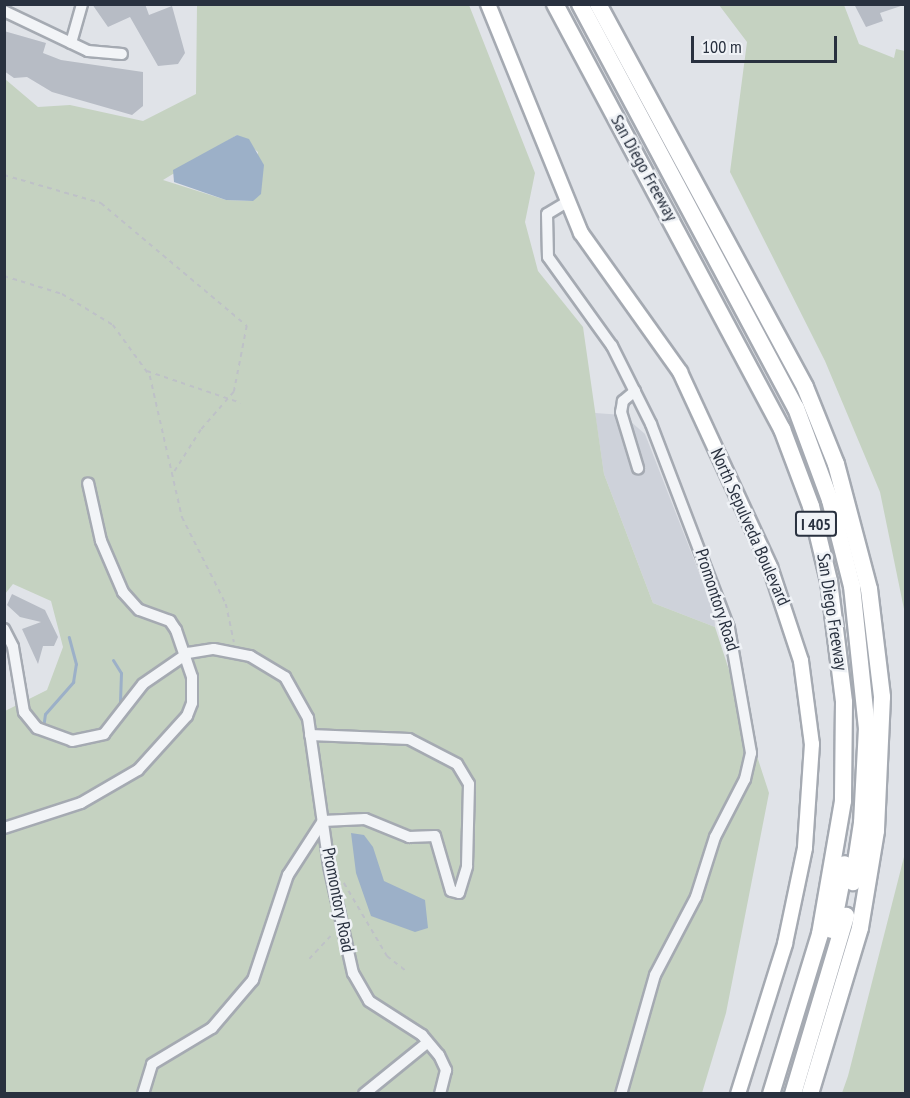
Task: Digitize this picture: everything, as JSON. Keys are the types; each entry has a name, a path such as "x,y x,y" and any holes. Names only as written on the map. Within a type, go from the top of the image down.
{"highway":[{"name":"San Diego Freeway","path":"555,4 782,429 811,506 829,581 843,681 843,801 820,934 771,1094"},
{"path":"567,4 769,377 818,496 843,594 856,751 849,833 829,942 782,1094"},
{"path":"580,4 796,408 830,500 852,586 867,728 862,823 845,922 793,1094"},
{"name":"San Diego Freeway","path":"598,4 805,387 836,464 869,589 882,697 876,831 860,928 810,1094"}],"main road":[{"name":"North Sepulveda Boulevard","path":"488,4 567,202 605,273 680,372 773,575 803,669 813,771 805,848 785,944 738,1094"}],"street":[{"path":"71,43 82,4"},
{"path":"4,11 99,54 122,54"},
{"name":"Promontory Road","path":"567,202 547,214 548,257 612,346 635,391 729,628 751,753 745,779 715,837 696,897 655,975 621,1094"},
{"path":"635,391 623,401 621,412 638,468"},
{"path":"4,828 81,802 138,770 190,711 192,677 185,654 170,621 139,610 123,592 101,541 88,483"},
{"name":"Promontory Road","path":"4,629 13,647 24,712 37,728 72,741 104,734 143,684 185,654 214,649 239,654 266,662 290,682 303,701 329,866 353,973 364,995 428,1042 446,1070 440,1094"},
{"path":"142,1094 152,1064 212,1028 253,980 286,880 323,821 365,819 409,837 435,836 451,891 459,893 467,866 469,790 458,764 409,739 310,735"},
{"path":"364,1094 428,1042"}],"path":[{"path":"4,175 101,203 241,319 248,341 229,400 201,430 175,472"},
{"path":"4,276 62,294 113,325 146,370 175,472 182,517 226,604 239,654"},
{"path":"146,370 241,403"},
{"path":"329,866 395,967 406,972"},
{"path":"309,959 343,925"}],"shaded area":[{"path":"595,413 623,415 645,434 714,611 715,627 653,603 604,474"}],"green space":[{"path":"197,5 469,5 535,173 525,222 538,271 583,327 604,474 653,603 715,627 769,793 726,1013 702,1093 5,1093 5,711 47,690 63,647 51,601 13,584 5,594 5,79 38,107 70,105 143,121 196,94","holes":["237,135 258,152 253,201 226,200 163,180"]},
{"path":"719,5 844,5 859,44 894,58 896,49 905,51 905,614 880,492 825,361 730,172 747,42"},
{"path":"905,853 905,1093 842,1093 848,1076"}],"water":[{"path":"237,135 249,139 264,165 261,194 253,201 226,200 174,182 173,170"},
{"path":"351,833 364,835 373,847 384,881 425,900 428,928 415,932 371,916 356,873"}],"building":[{"path":"92,4 145,4 149,15 172,6 185,53 178,64 158,66 130,17 108,27"},
{"path":"854,4 901,4 901,6 880,13 883,21 866,27"},
{"path":"4,31 46,43 43,53 61,60 143,72 143,106 132,115 52,92 27,77 14,78 4,71"},
{"path":"12,594 45,610 58,637 54,646 43,646 38,664 22,629 41,622 20,617 7,605"}],"waterway":[{"path":"43,728 45,714 73,682 76,664 69,637"},
{"path":"113,660 121,673 120,706"}]}
